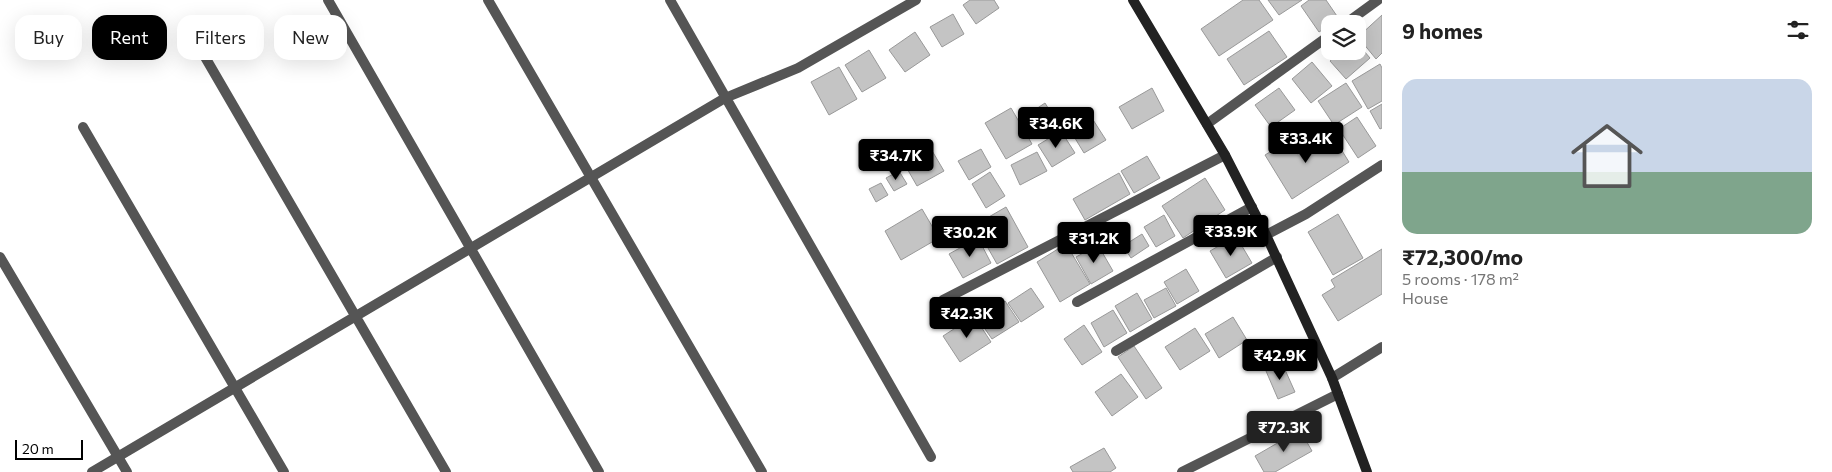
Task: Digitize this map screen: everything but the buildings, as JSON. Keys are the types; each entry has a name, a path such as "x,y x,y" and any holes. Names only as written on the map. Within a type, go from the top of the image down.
{"main road":[{"path":"1133,0 1225,155 1277,257 1332,378 1367,472"}],"street":[{"path":"328,0 599,472"},
{"path":"488,0 762,472"},
{"path":"670,0 931,458"},
{"path":"92,472 725,98 798,68 916,0"},
{"path":"1357,15 1378,0"},
{"path":"1207,124 1321,41"},
{"path":"207,60 446,472"},
{"path":"83,127 284,472"},
{"path":"943,300 1225,155"},
{"path":"1266,235 1306,214 1382,164"},
{"path":"1078,302 1252,207"},
{"path":"0,257 127,472"},
{"path":"1116,351 1277,257"},
{"path":"1332,378 1382,347"},
{"path":"1182,472 1338,394"}]}
